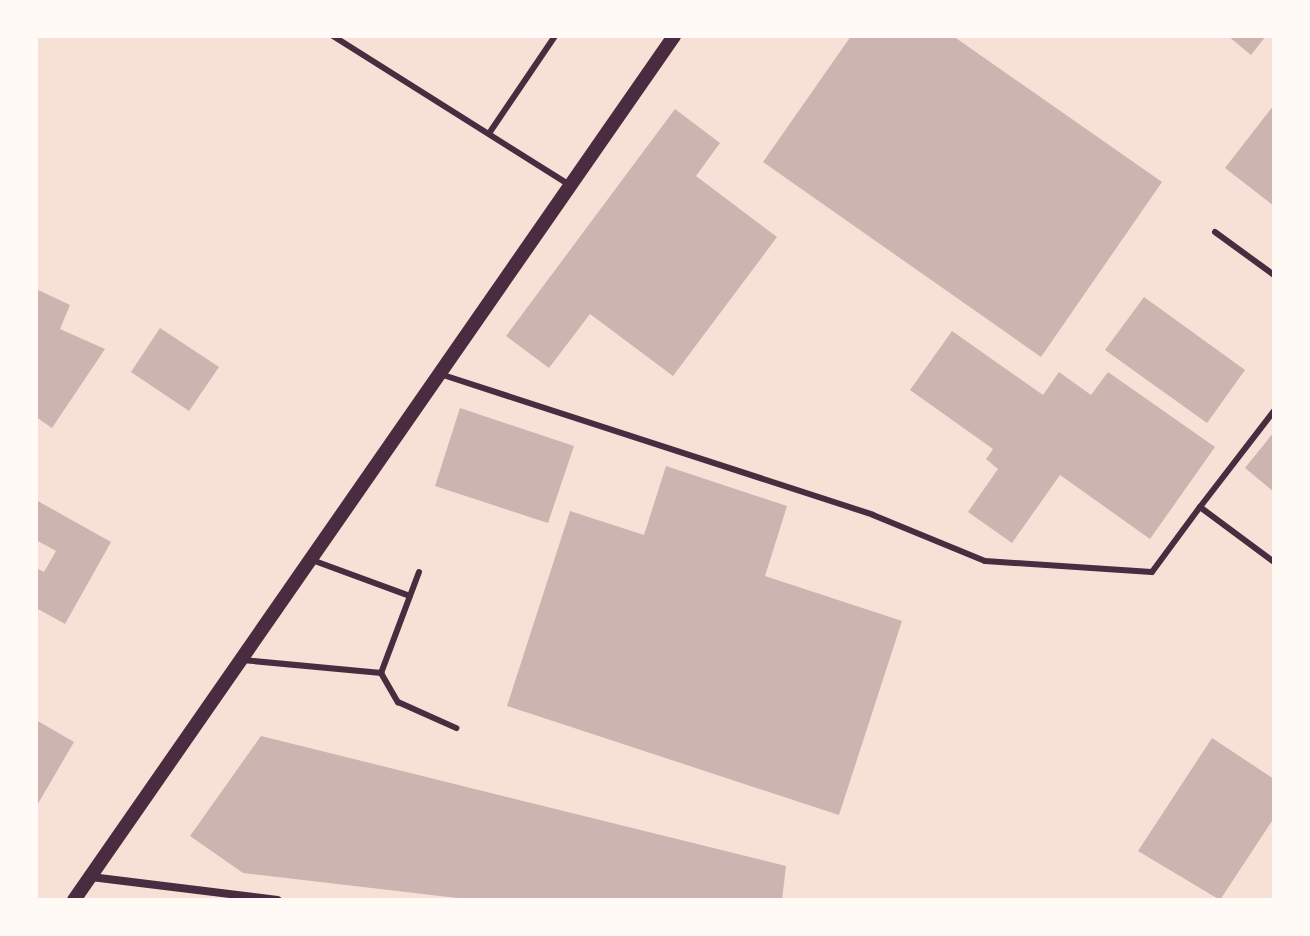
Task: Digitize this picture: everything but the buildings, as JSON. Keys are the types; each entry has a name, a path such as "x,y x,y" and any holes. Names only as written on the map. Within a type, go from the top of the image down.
{"street":[{"path":"74,900 674,36"},
{"path":"91,877 278,900"}],"lane":[{"path":"333,36 490,132 571,186"},
{"path":"490,132 555,36"},
{"path":"1215,232 1274,275"},
{"path":"440,374 873,515 985,561 1152,572 1274,411"},
{"path":"1200,507 1274,562"},
{"path":"310,560 410,596"},
{"path":"381,673 419,572"},
{"path":"242,660 381,673"},
{"path":"381,673 398,702 456,728"}]}
